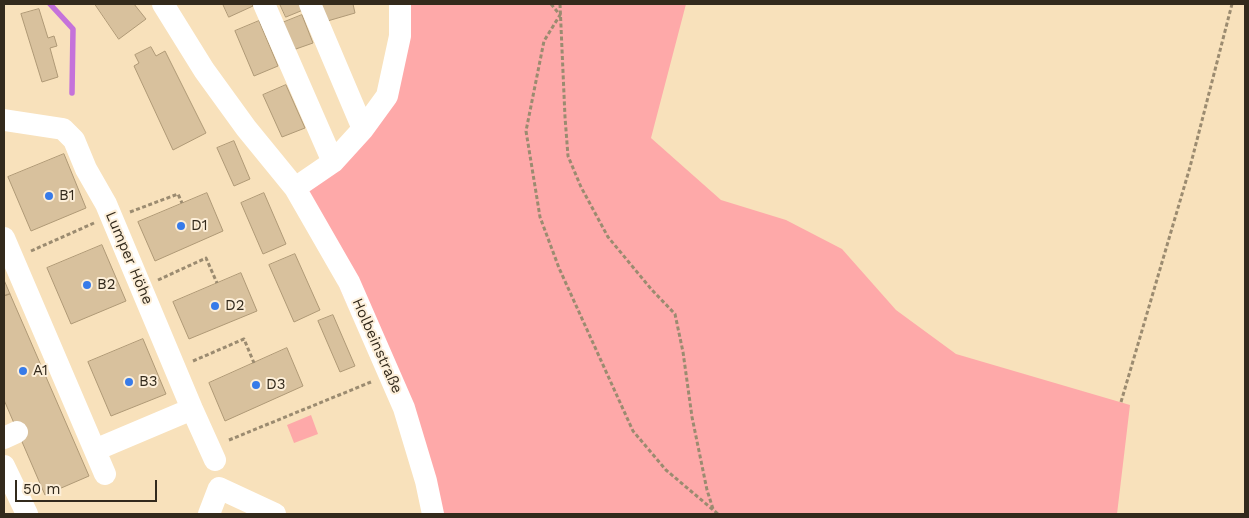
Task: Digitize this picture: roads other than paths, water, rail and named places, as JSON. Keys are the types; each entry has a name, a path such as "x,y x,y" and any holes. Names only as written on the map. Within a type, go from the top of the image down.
{"street":[{"name":"Holbeinstraße","path":"163,4 204,70 246,128 295,188 349,282 404,408 434,514"},
{"path":"264,4 333,162"},
{"path":"310,4 363,129"},
{"path":"295,188 333,162 363,129 387,96 400,36 400,4"},
{"name":"Lumper Höhe","path":"4,120 64,129 74,140 86,169 106,204 105,220 142,288 212,454"},
{"path":"4,238 105,474"},
{"path":"95,450 192,409"},
{"path":"4,466 27,514"},
{"path":"209,514 219,488 275,514"}],"waterway":[{"path":"50,4 73,29 72,93"}],"place":[{"name":"B1","path":"49,196"},
{"name":"D1","path":"181,226"},
{"name":"B2","path":"87,285"},
{"name":"D2","path":"215,306"},
{"name":"A1","path":"23,371"},
{"name":"B3","path":"129,382"},
{"name":"D3","path":"256,385"}]}
